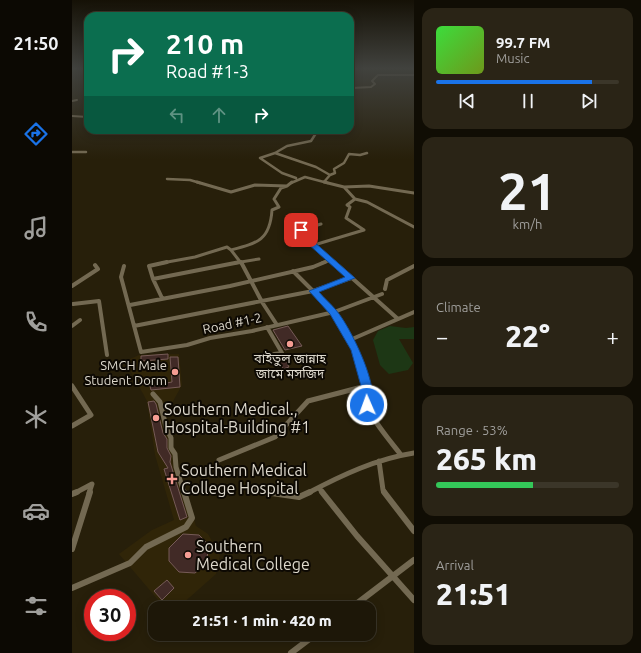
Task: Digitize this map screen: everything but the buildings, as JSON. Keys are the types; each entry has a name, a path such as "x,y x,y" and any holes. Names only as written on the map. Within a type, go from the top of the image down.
{"street":[{"path":"72,101 77,100"},
{"path":"72,116 84,117"},
{"path":"315,134 311,141 289,145 278,149 275,153 260,158 291,178 310,177 344,187 369,186 414,193"},
{"path":"72,152 86,152"},
{"path":"275,153 316,167 330,175"},
{"path":"324,182 330,175 335,173 334,169 340,164 344,163 349,154 360,155 366,153"},
{"path":"162,298 149,266 195,257 228,247 231,250 247,246 266,237 271,229 272,210 279,207 274,198 281,188 287,186 296,178"},
{"path":"167,179 190,180 231,192 255,185 287,186"},
{"path":"344,187 355,199 367,202 414,227"},
{"path":"314,245 364,230 346,218 350,207 347,206 355,199"},
{"path":"321,224 301,230 301,234 372,298 398,319"},
{"name":"Road #1-2","path":"134,326 141,352 187,345 210,338 277,325 240,264 238,257 231,250"},
{"path":"153,279 240,264 259,259"},
{"path":"130,305 251,281 313,267 331,260"},
{"path":"72,286 82,281 98,269 95,265"},
{"path":"124,266 122,277 134,326 313,291 351,278"},
{"path":"385,289 387,280 414,268"},
{"path":"293,271 334,312 356,350 366,386 367,405 381,430 400,455"},
{"path":"277,325 334,312 382,294"},
{"path":"72,305 98,301 107,356"},
{"path":"350,340 414,312"},
{"path":"72,326 80,320"},
{"path":"267,327 282,353 274,354"},
{"path":"72,386 91,415 72,426"},
{"path":"219,460 275,437 308,401 366,386"},
{"path":"72,588 130,563 146,547 186,527 192,518 171,448 171,438 166,427 160,402 154,394"},
{"path":"249,489 299,497 352,470 400,455 414,453"},
{"path":"379,461 383,490 414,531"},
{"path":"72,494 92,484 72,549"},
{"path":"319,488 392,577 414,600"},
{"path":"360,601 414,560"},
{"path":"291,653 307,641"}],"shaded area":[{"name":"Southern Medical College Hospital","path":"179,354 182,385 166,414 178,467 196,526 208,534 220,555 216,574 186,601 159,601 119,554 152,530 174,520 155,455 147,401 126,363 130,359 139,355"}],"green space":[{"path":"390,326 406,328 414,327 414,339 399,339 413,363 408,370 389,374 380,365 373,340 378,331"}],"place":[{"name":"বাইতুল জান্নাহ জামে মসজিদ","path":"290,344"},
{"name":"SMCH Male Student Dorm","path":"175,372"},
{"name":"Southern Medical., Hospital-Building #1","path":"156,418"},
{"name":"Southern Medical College Hospital","path":"172,479"},
{"name":"Southern Medical College","path":"188,555"}],"route":[{"path":"301,230 301,234 351,278 313,291 334,312 356,350 366,386 367,405"}]}
